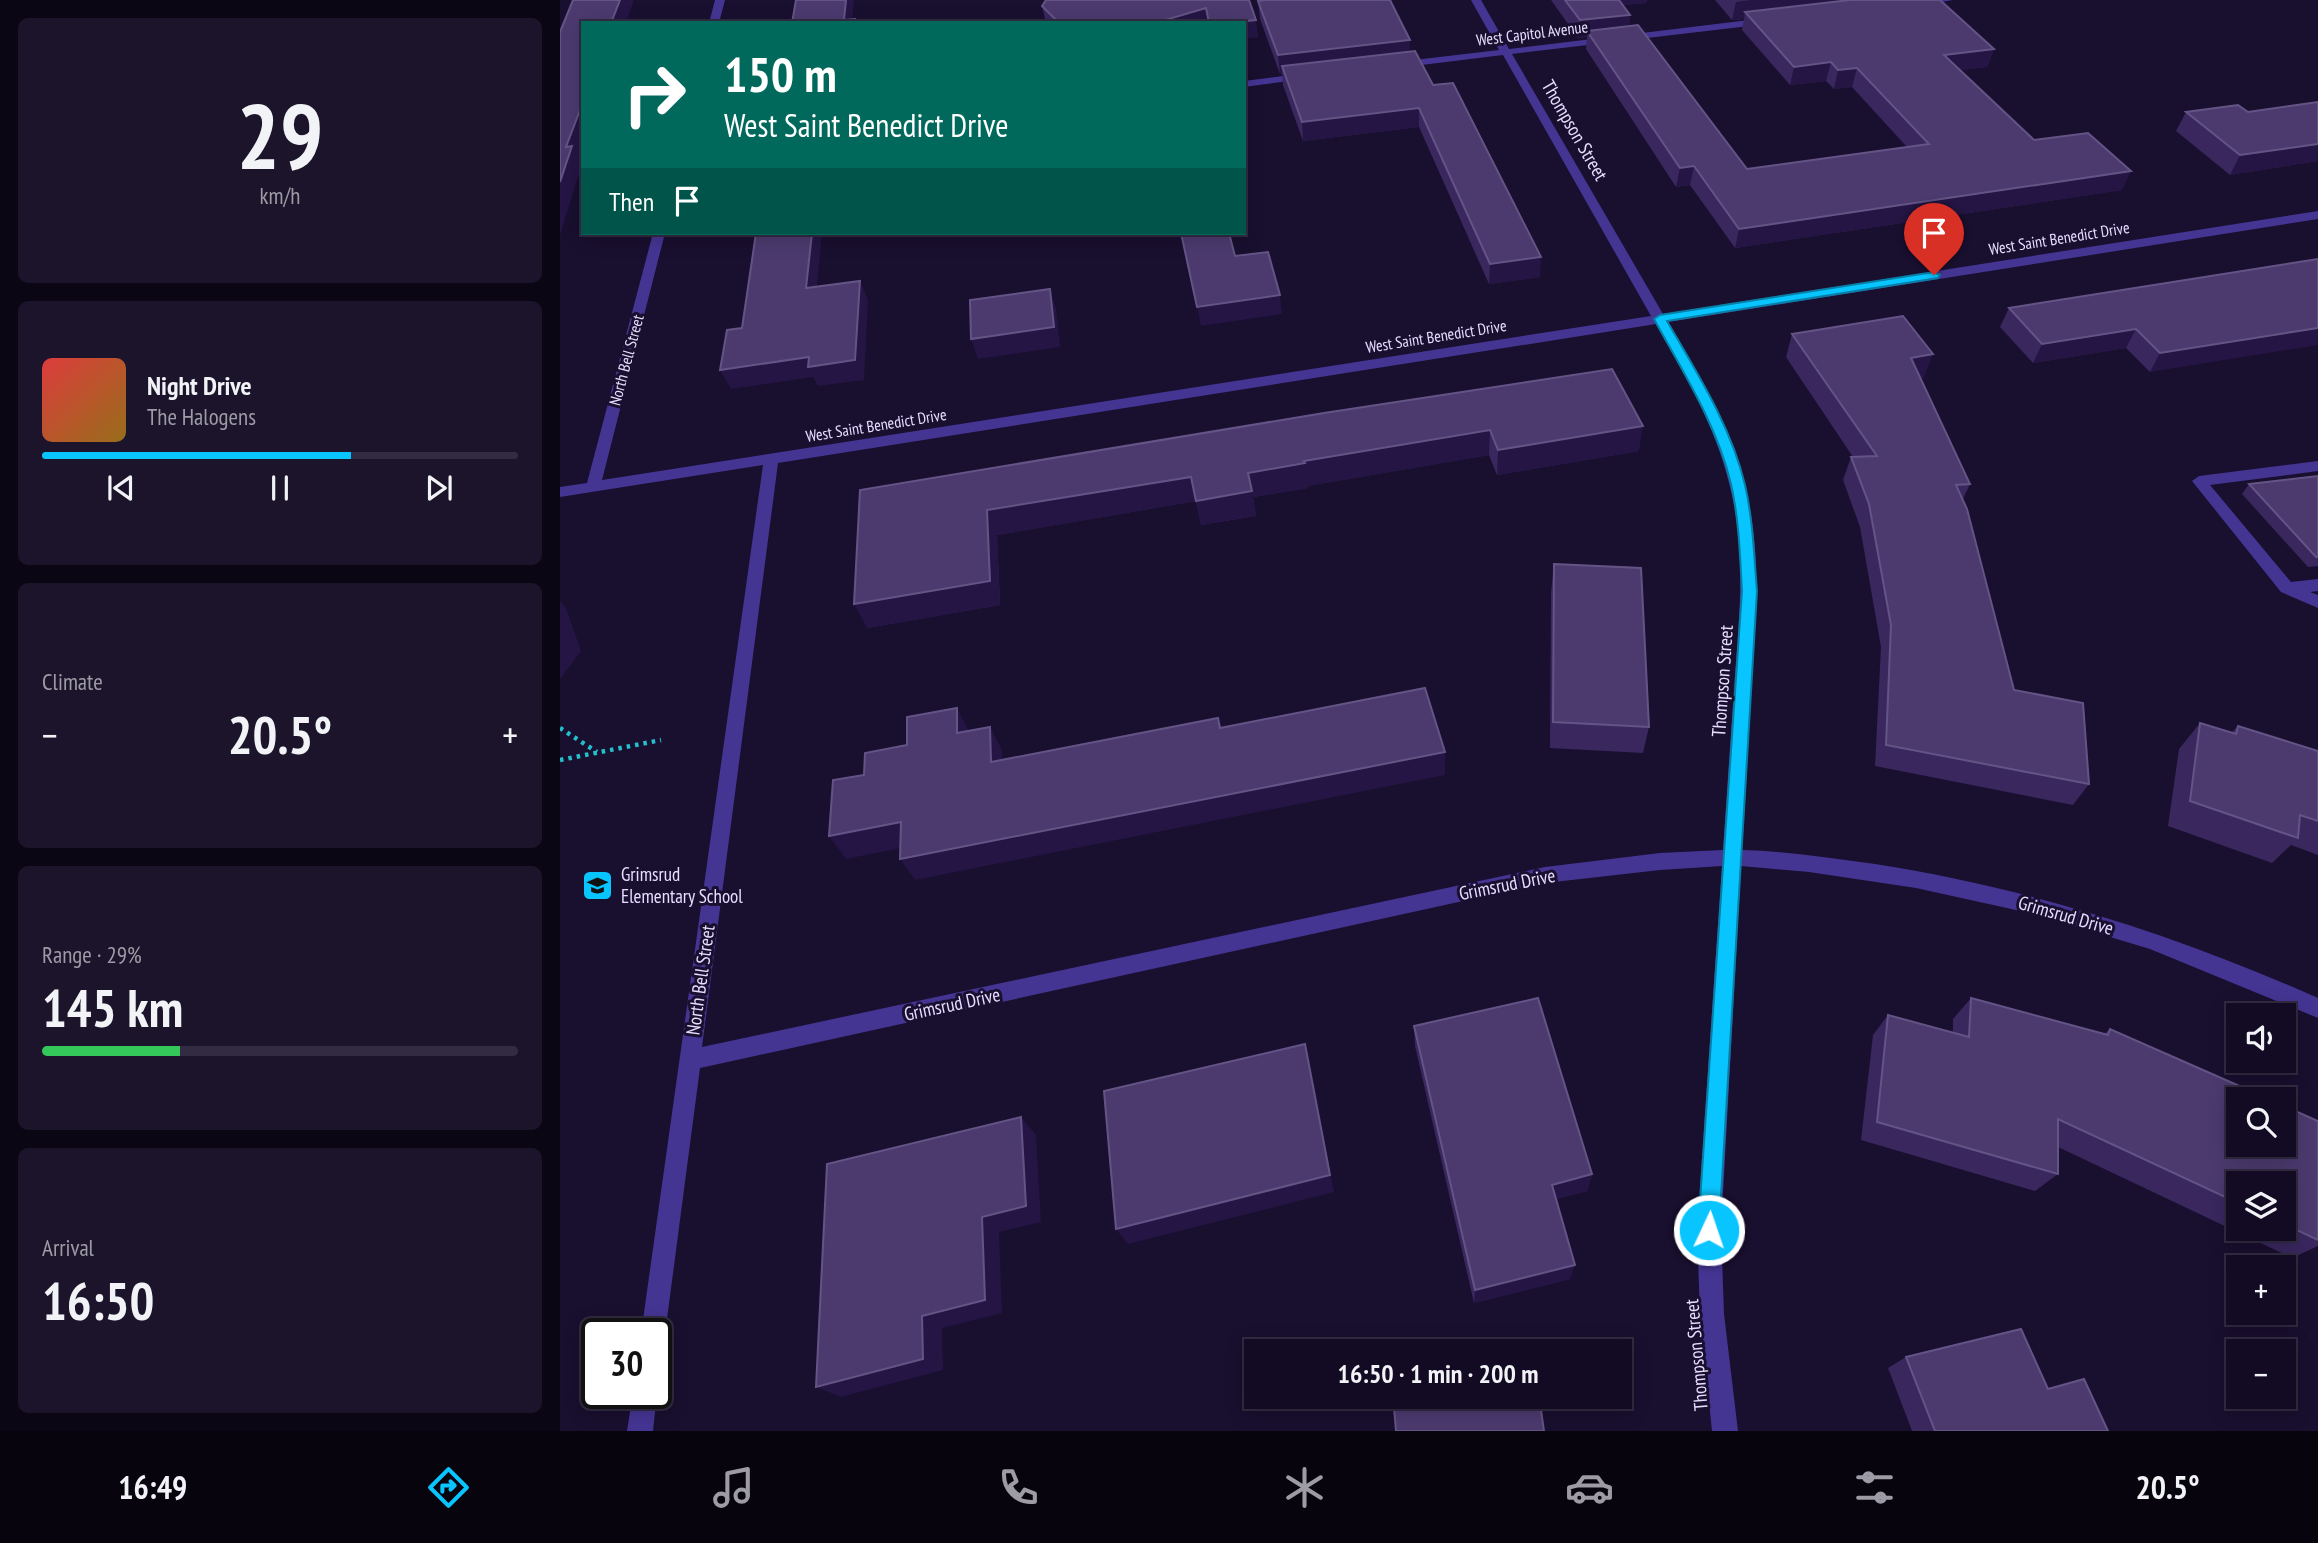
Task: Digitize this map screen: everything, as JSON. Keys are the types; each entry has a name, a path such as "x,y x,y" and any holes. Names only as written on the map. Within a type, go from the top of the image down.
{"street":[{"path":"715,21 720,0"},
{"name":"Thompson Street","path":"1476,0 1704,396 1724,440 1738,484 1746,533 1749,591 1709,1230 1712,1314 1725,1431"},
{"path":"1906,5 1948,0"},
{"name":"West Capitol Avenue","path":"1382,67 1782,20"},
{"path":"1246,84 1313,76"},
{"name":"West Saint Benedict Drive","path":"560,492 2318,215"},
{"name":"North Bell Street","path":"593,487 658,235"},
{"name":"North Bell Street","path":"655,1318 771,460"},
{"path":"2318,466 2199,481 2287,588 2318,602"},
{"path":"2287,588 2318,585"},
{"name":"Grimsrud Drive","path":"690,1060 1545,875 1731,858 1816,864 1911,877 1998,895 2166,945 2260,981 2318,1007"},
{"path":"640,1431 643,1409"}],"path":[{"path":"560,728 597,752"},
{"path":"560,760 661,740"}],"building":[{"path":"573,0 620,0 612,21 581,21 581,107 566,147 572,146 560,182 560,32"},
{"path":"796,0 846,0 844,20 855,19 855,21 792,21"},
{"path":"1046,0 1249,0 1256,20 1209,21 1206,8 1162,21 1054,21 1042,6"},
{"path":"1390,0 1410,40 1278,55 1258,1"},
{"path":"1565,0 1619,0 1630,15 1580,20"},
{"path":"1850,0 1940,0 1994,49 1944,55 2034,140 2088,133 2131,171 1739,229 1694,166 1680,168 1587,31 1638,25 1747,169 1929,144 1857,68 1838,70 1831,62 1794,67 1745,12"},
{"path":"1415,51 1433,85 1453,83 1541,257 1490,264 1419,108 1302,122 1282,66"},
{"path":"2318,102 2318,144 2240,155 2186,112 2238,105 2248,112"},
{"path":"756,235 812,235 806,288 860,281 855,360 808,367 809,357 720,370 727,330 742,328"},
{"path":"1181,235 1230,235 1235,256 1268,252 1280,295 1197,307"},
{"path":"2318,259 2318,328 2160,353 2136,329 2042,344 2009,308"},
{"path":"1050,289 1054,327 971,339 970,300"},
{"path":"1903,316 1933,354 1911,358 1970,484 1956,485 1967,509 2014,690 2083,703 2089,784 1886,745 1891,625 1869,504 1851,457 1877,456 1792,334"},
{"path":"1612,369 1643,426 1498,450 1490,430 1304,461 1305,463 1248,473 1252,491 1196,501 1191,477 987,510 990,581 854,604 860,490 1324,413"},
{"path":"2318,476 2318,557 2316,557 2249,484"},
{"path":"1554,564 1641,568 1649,727 1553,722"},
{"path":"1425,688 1445,752 900,859 901,822 829,836 833,780 864,775 865,753 907,745 907,717 957,708 957,733 990,727 991,762 1218,718 1220,728"},
{"path":"2200,723 2236,734 2238,726 2318,751 2318,821 2300,815 2298,838 2190,801"},
{"path":"1538,998 1592,1174 1552,1185 1575,1265 1475,1290 1414,1026"},
{"path":"1971,998 2108,1035 2110,1029 2242,1087 2226,1087 2226,1157 2296,1157 2296,1111 2318,1121 2318,1240 2296,1230 2296,1171 2226,1171 2226,1197 2058,1119 2058,1174 1877,1122 1888,1015 1969,1037"},
{"path":"1305,1044 1330,1175 1116,1229 1104,1091"},
{"path":"1021,1117 1026,1206 982,1217 985,1300 922,1316 923,1359 816,1387 827,1164"},
{"path":"2021,1329 2048,1389 2084,1379 2108,1431 1935,1431 1906,1357"},
{"path":"1394,1409 1541,1409 1544,1431 1396,1431"}],"place":[{"name":"Grimsrud Elementary School","path":"598,885"}],"route":[{"path":"1709,1230 1749,591 1746,533 1738,484 1724,440 1704,396 1660,319 1934,275"}]}
